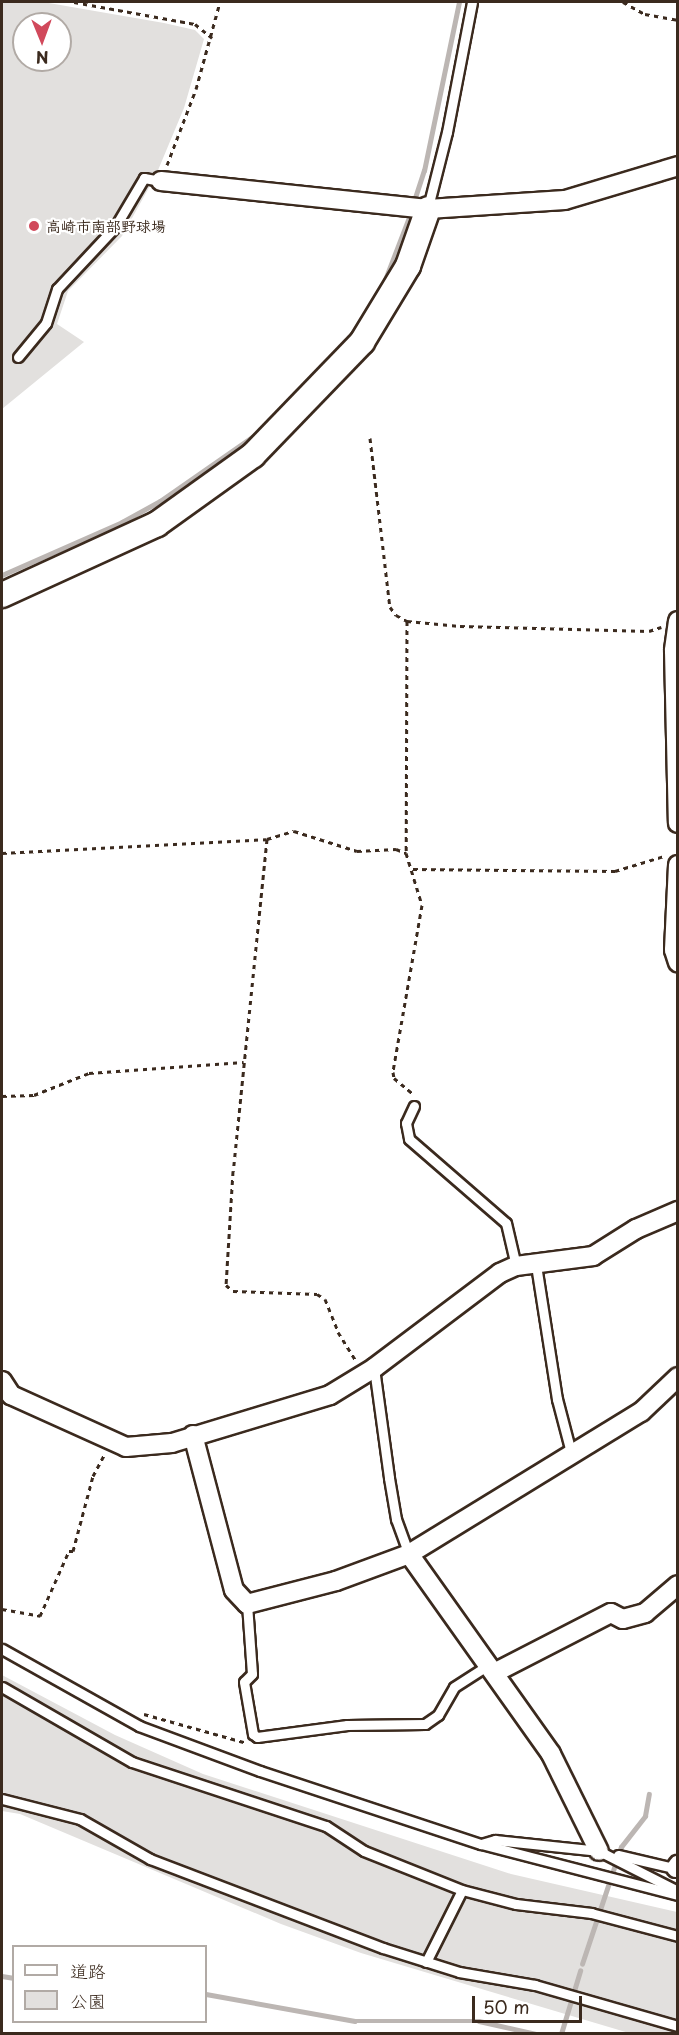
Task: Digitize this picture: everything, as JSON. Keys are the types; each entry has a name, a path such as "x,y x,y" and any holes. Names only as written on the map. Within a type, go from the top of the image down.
{"street":[{"path":"161,181 428,209 565,200 678,166"},
{"path":"2,595 157,524 253,455 362,342 408,266 428,209"},
{"path":"677,622 674,651 678,823"},
{"path":"672,860 674,950 678,962"},
{"path":"2,1381 11,1395 126,1447 172,1443 193,1435 306,1404 370,1372 500,1274 516,1266 593,1256 636,1228 678,1211"},
{"path":"193,1435 234,1590 247,1604 336,1581 409,1554 641,1412 678,1377"},
{"path":"409,1554 493,1668 551,1754 599,1851"},
{"path":"493,1668 611,1613 623,1619 645,1612 678,1585"}],"lane":[{"path":"428,209 447,132 472,2"},
{"path":"18,357 46,323 57,289 115,227 144,178 161,181"},
{"path":"414,1106 406,1123 409,1139 506,1223 516,1266"},
{"path":"536,1264 557,1399 572,1456"},
{"path":"370,1372 396,1519 409,1554"},
{"path":"247,1604 252,1674 244,1682 253,1734 257,1737 347,1725 425,1724 438,1716 454,1687 493,1668"},
{"path":"2,1649 119,1715 260,1771 481,1844 678,1893"},
{"path":"2,1687 132,1762 326,1826 364,1851 462,1890 516,1904 591,1914 678,1936"},
{"path":"2,1799 80,1819 150,1860 426,1962 486,1978 536,1985 678,2026"},
{"path":"481,1844 495,1840 599,1851 677,1867"},
{"path":"599,1851 678,1893"},
{"path":"426,1962 462,1890"}],"path":[{"path":"74,2 195,24 212,38"},
{"path":"161,181 212,38 220,2"},
{"path":"623,2 645,14 678,20"},
{"path":"370,438 390,607 407,621 460,626 649,631 677,622"},
{"path":"407,621 406,853 422,905 393,1072 398,1082 414,1095 414,1106"},
{"path":"2,853 267,838 294,831 357,851 396,849 406,853"},
{"path":"267,838 232,1172 226,1285 233,1291 317,1294 325,1299 338,1332 370,1372"},
{"path":"412,868 615,871 672,860"},
{"path":"2,1096 33,1095 89,1073 245,1062"},
{"path":"2,1609 40,1616 69,1551 73,1551 93,1476 112,1441"},
{"path":"119,1715 150,1715 243,1743 257,1737"}],"green space":[{"path":"2,2 43,2 164,23 195,30 204,39 184,108 156,175 122,236 68,291 57,324 84,342 2,409"},
{"path":"2,1675 115,1735 203,1774 511,1874 677,1912 677,2033 629,2033 361,1953 281,1924 20,1814 2,1811"}],"waterway":[{"path":"413,204 424,171 459,2"},
{"path":"383,285 411,212"},
{"path":"349,339 364,315"},
{"path":"2,575 122,522 160,501 258,433"},
{"path":"582,1964 621,1847 645,1816 649,1794"},
{"path":"561,2034 580,1971"},
{"path":"2,1976 12,1978"},
{"path":"207,1994 355,2021 479,2021 536,2034"}],"place":[{"name":"高崎市南部野球場","path":"34,226"}]}
